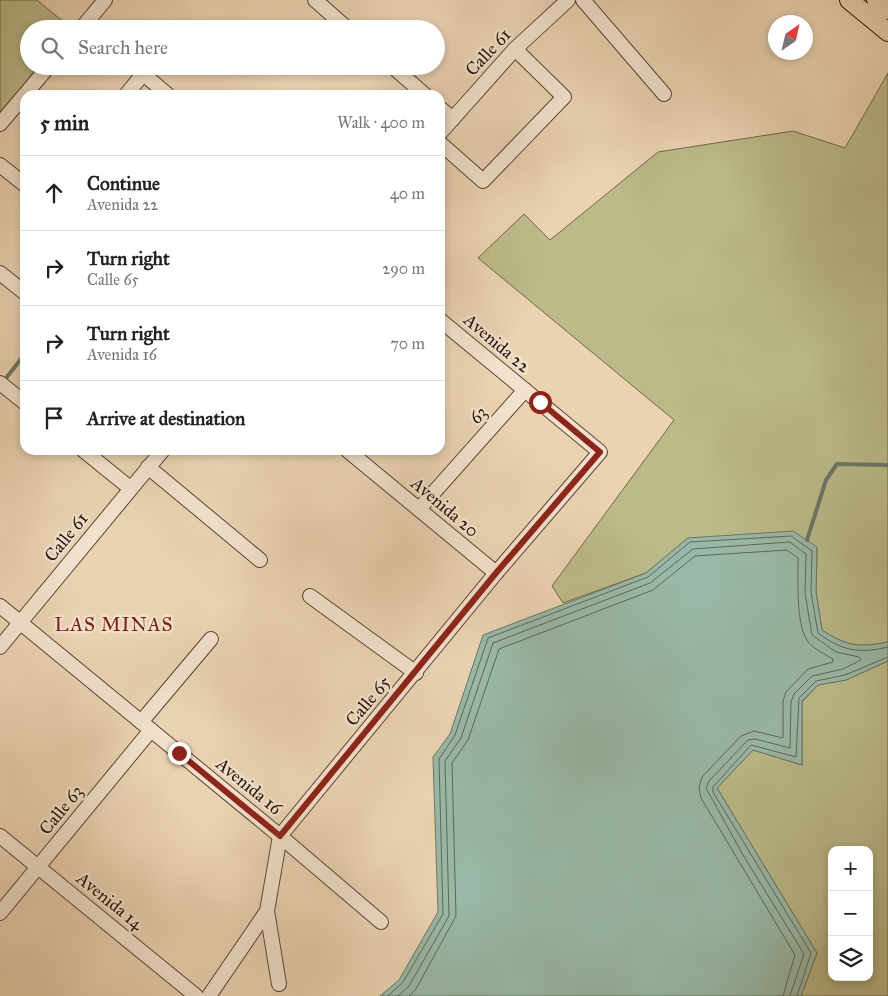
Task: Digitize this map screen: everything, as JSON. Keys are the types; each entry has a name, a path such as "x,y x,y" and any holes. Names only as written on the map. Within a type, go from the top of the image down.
{"main road":[{"path":"849,0 882,8 888,32"}],"street":[{"path":"90,20 106,0"},
{"name":"Calle 61","path":"445,127 515,48 568,0"},
{"path":"583,0 664,94"},
{"path":"319,1 339,20"},
{"path":"445,147 483,181 564,97 515,48"},
{"path":"33,90 43,75"},
{"path":"128,90 136,75"},
{"path":"144,75 162,90"},
{"path":"402,75 419,90"},
{"path":"0,124 20,109"},
{"path":"445,113 452,119"},
{"path":"0,165 20,181"},
{"path":"0,273 20,289"},
{"name":"Avenida 22","path":"445,324 600,452"},
{"path":"5,387 20,399"},
{"name":"63","path":"419,509 525,390"},
{"name":"Calle 65","path":"280,836 416,673 496,573 600,452"},
{"path":"89,455 130,488"},
{"name":"Calle 61","path":"0,648 158,455"},
{"name":"Avenida 20","path":"353,455 496,573"},
{"path":"148,467 260,560"},
{"path":"310,596 416,673"},
{"name":"Avenida 16","path":"0,606 280,836 381,922"},
{"name":"Calle 63","path":"0,913 39,868 211,639"},
{"name":"Avenida 14","path":"0,836 196,996"},
{"path":"279,984 267,911 280,836"},
{"path":"210,996 267,911"}],"green space":[{"path":"0,0 37,0 61,20 20,20 20,75 32,75 0,114"},
{"path":"888,73 888,642 869,645 853,644 838,639 822,630 816,592 817,548 688,538 646,573 563,603 552,586 674,420 478,258 524,214 550,240 658,152 793,131 845,148"},
{"path":"888,661 888,996 801,996 817,953 717,788 753,750 802,765 802,702 818,685 846,680"}],"water":[{"path":"793,531 817,547 816,592 822,630 838,639 853,644 869,645 888,642 888,661 846,680 818,685 802,701 802,765 753,750 717,788 817,953 801,996 380,996 399,980 438,912 433,757 450,734 483,635 646,573 688,538"}],"waterway":[{"path":"3,382 20,360"},
{"path":"807,540 826,480 837,464 888,465"}],"district":[{"name":"LAS MINAS","path":"114,624"}],"route":[{"path":"179,753 280,836 416,673 496,573 600,452 540,402"}]}
